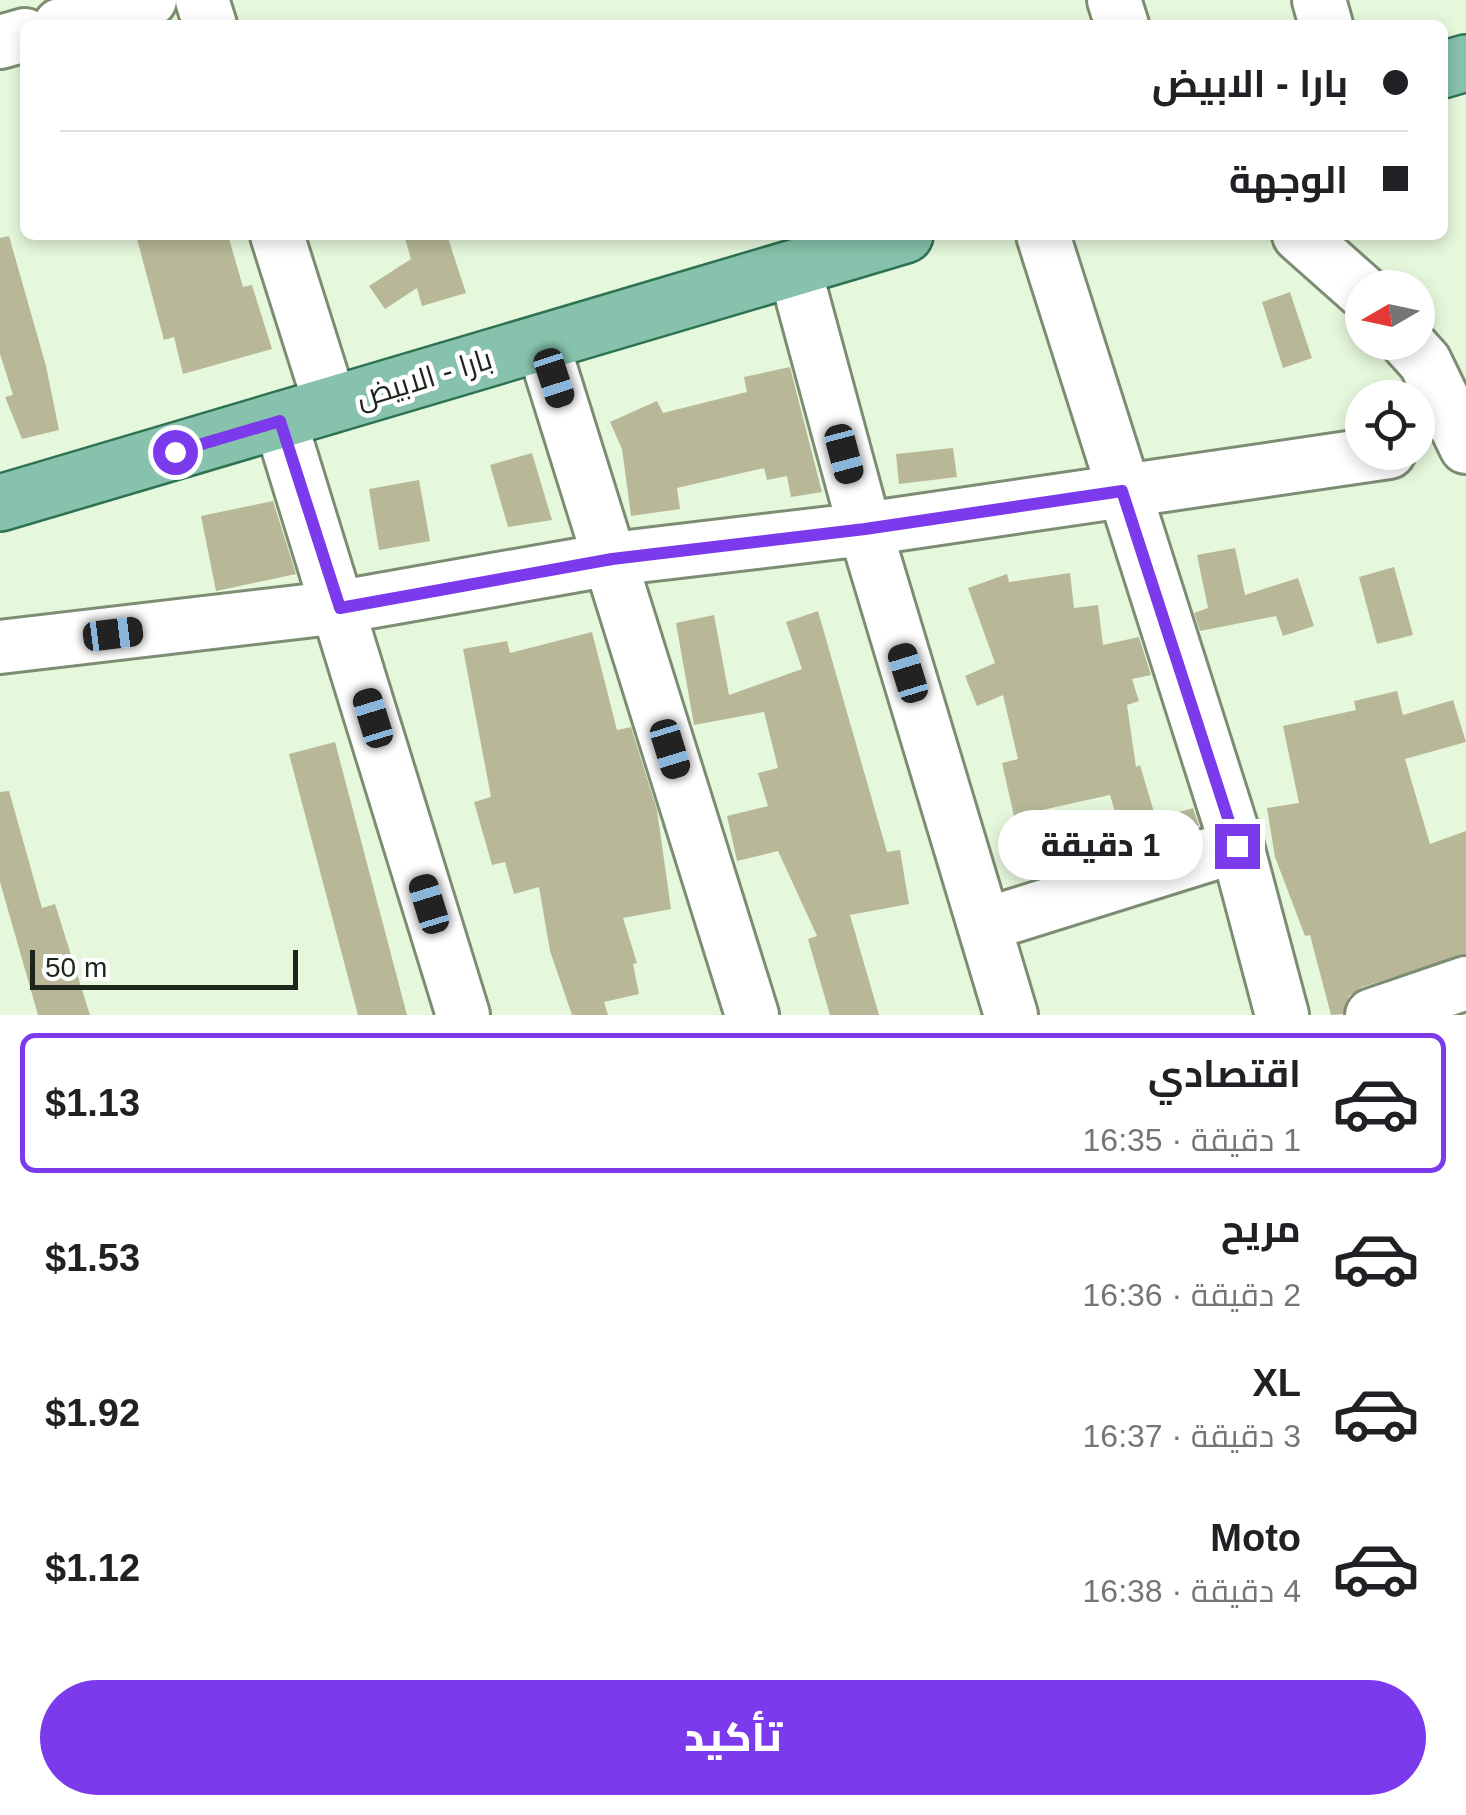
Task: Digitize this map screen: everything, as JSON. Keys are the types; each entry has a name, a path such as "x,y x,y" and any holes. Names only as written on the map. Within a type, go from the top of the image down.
{"main road":[{"name":"بارا - الابيض","path":"0,503 887,240"}],"street":[{"path":"78,20 150,0"},
{"path":"279,240 331,406"},
{"path":"1045,240 1237,846 1282,1015"},
{"path":"1305,240 1345,276"},
{"path":"794,267 865,529 1012,1015"},
{"path":"542,342 752,1015"},
{"path":"1423,360 1449,445"},
{"path":"280,421 463,1015"},
{"path":"0,647 340,608 612,559 865,529 1345,458"},
{"path":"984,924 1237,846"},
{"path":"1372,1015 1466,983"}],"building":[{"path":"9,236 46,366 59,430 22,439 5,397 13,395 0,354 0,238"},
{"path":"137,240 229,240 243,287 252,285 272,349 183,374 174,337 164,340"},
{"path":"405,240 449,240 466,293 422,306 417,288 385,309 369,286 411,259"},
{"path":"1290,292 1312,358 1283,368 1262,302"},
{"path":"790,367 822,492 791,497 787,476 767,480 764,468 677,488 680,509 631,516 622,449 610,422 657,401 663,413 747,392 744,377"},
{"path":"953,448 957,477 899,484 896,454"},
{"path":"532,453 552,520 508,527 490,465"},
{"path":"419,480 430,541 379,550 369,489"},
{"path":"273,501 296,574 216,591 201,516"},
{"path":"1235,548 1245,595 1298,578 1314,626 1283,636 1276,616 1200,631 1194,613 1208,608 1197,555"},
{"path":"1394,567 1413,635 1377,644 1359,577"},
{"path":"1070,573 1074,608 1098,605 1103,645 1139,637 1151,675 1132,679 1139,701 1127,705 1136,767 1140,765 1156,819 1193,808 1199,826 1126,849 1110,795 1042,810 1046,826 1018,834 1002,763 1018,759 1003,695 977,706 965,676 995,663 968,588 1007,574 1009,582"},
{"path":"818,611 887,852 900,850 909,904 850,915 879,1015 830,1015 808,939 817,936 778,851 737,861 727,816 768,806 758,773 778,768 764,712 694,725 676,623 714,615 729,695 802,669 786,622"},
{"path":"592,632 617,730 631,727 657,810 671,909 623,918 637,963 633,964 639,994 604,1002 608,1015 572,1015 550,951 539,887 514,894 505,862 492,865 474,802 491,797 463,649 507,641 510,653"},
{"path":"1397,691 1403,715 1453,700 1466,742 1405,759 1430,844 1466,831 1466,954 1362,987 1349,996 1343,1014 1331,1015 1310,935 1305,936 1275,857 1267,808 1299,803 1283,726 1356,710 1354,701"},
{"path":"335,742 407,1015 358,1015 289,754"},
{"path":"9,791 42,908 55,904 90,1015 38,1015 0,882 0,792"}],"route":[{"path":"175,452 280,421 340,608 612,559 865,529 1122,491 1237,846"}]}
